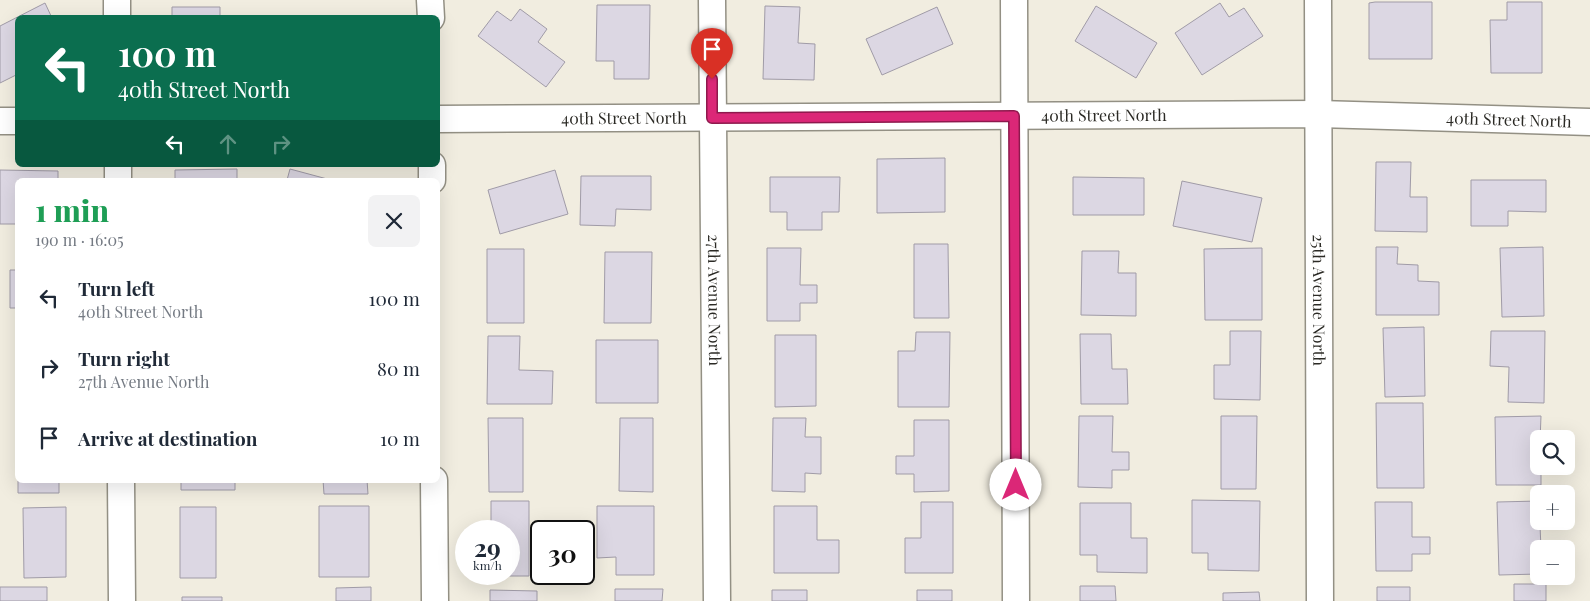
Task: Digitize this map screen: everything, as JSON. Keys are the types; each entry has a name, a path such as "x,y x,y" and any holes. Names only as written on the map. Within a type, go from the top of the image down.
{"street":[{"path":"117,0 117,15"},
{"path":"430,0 431,15"},
{"name":"27th Avenue North","path":"712,0 717,601"},
{"path":"1014,0 1016,601"},
{"name":"25th Avenue North","path":"1318,0 1320,601"},
{"name":"40th Street North","path":"440,120 1319,114 1590,122"},
{"path":"0,121 15,121"},
{"path":"121,483 122,601"},
{"path":"434,483 435,601"}],"building":[{"path":"1432,2 1432,59 1369,59 1369,3"},
{"path":"1507,2 1542,2 1542,73 1491,73 1490,20 1507,20"},
{"path":"45,3 51,15 22,15"},
{"path":"1220,3 1229,17 1244,8 1263,36 1202,75 1175,33"},
{"path":"597,5 650,5 649,79 614,79 614,61 596,61"},
{"path":"765,6 800,7 798,43 815,44 814,80 763,79"},
{"path":"1096,6 1157,43 1136,78 1075,41"},
{"path":"172,7 220,7 220,15 172,15"},
{"path":"937,7 953,44 882,75 866,39"},
{"path":"520,9 547,29 538,42 565,62 546,87 478,36 497,11 511,21"},
{"path":"15,18 15,76 0,83 0,26"},
{"path":"945,158 945,212 877,213 877,159"},
{"path":"1376,162 1411,162 1410,197 1427,197 1427,232 1375,231"},
{"path":"237,169 237,178 175,178 175,170"},
{"path":"290,169 324,178 288,178"},
{"path":"0,170 58,171 58,178 15,178 15,224 0,224"},
{"path":"555,170 568,214 500,234 488,190"},
{"path":"581,176 651,176 651,210 616,209 615,226 580,225"},
{"path":"770,177 840,177 839,212 822,212 822,230 787,230 787,212 770,212"},
{"path":"1073,177 1144,178 1144,215 1073,215"},
{"path":"1471,180 1546,180 1546,212 1508,211 1508,226 1471,226"},
{"path":"1182,181 1262,198 1252,242 1173,226"},
{"path":"914,244 948,244 949,318 914,318"},
{"path":"1376,247 1398,247 1397,264 1418,265 1418,281 1439,282 1439,315 1376,315"},
{"path":"1543,247 1544,316 1502,317 1500,248"},
{"path":"767,248 801,248 800,285 817,285 817,303 800,303 800,321 767,321"},
{"path":"1262,248 1262,320 1205,320 1204,249"},
{"path":"487,249 524,249 524,323 487,323"},
{"path":"1082,251 1119,251 1118,273 1136,273 1136,316 1081,315"},
{"path":"605,252 652,252 651,323 604,323"},
{"path":"10,270 15,270 15,308 10,308"},
{"path":"1424,327 1425,396 1385,397 1383,328"},
{"path":"1230,331 1261,331 1260,400 1214,399 1214,365 1230,365"},
{"path":"1491,331 1545,331 1544,403 1508,402 1509,367 1490,366"},
{"path":"916,332 950,332 949,407 898,407 898,351 915,351"},
{"path":"1080,334 1111,334 1112,369 1127,369 1128,404 1081,404"},
{"path":"775,335 816,335 816,406 775,407"},
{"path":"488,336 520,336 519,370 553,371 552,404 487,404"},
{"path":"596,340 658,340 658,403 596,403"},
{"path":"1376,403 1423,403 1424,488 1377,488"},
{"path":"1079,416 1113,416 1112,452 1129,452 1129,470 1112,470 1112,488 1078,487"},
{"path":"1221,416 1257,416 1256,489 1221,489"},
{"path":"1541,416 1540,430 1530,430 1530,475 1541,475 1541,485 1496,485 1495,417"},
{"path":"488,418 523,418 523,492 489,492"},
{"path":"620,418 653,418 653,492 619,491"},
{"path":"773,418 806,418 805,437 821,437 821,474 805,473 805,492 772,491"},
{"path":"914,420 949,420 949,491 914,492 914,474 896,474 896,456 914,456"},
{"path":"18,483 59,483 59,493 18,493"},
{"path":"181,483 235,483 235,490 181,490"},
{"path":"323,483 367,483 368,494 324,494"},
{"path":"1192,500 1260,501 1259,571 1208,570 1208,553 1192,553"},
{"path":"491,501 529,501 529,576 520,576 520,520 491,520"},
{"path":"1530,501 1530,530 1540,530 1541,540 1530,540 1530,574 1499,575 1497,502"},
{"path":"921,502 953,502 953,573 905,573 905,538 921,538"},
{"path":"1375,502 1412,502 1412,537 1430,537 1430,554 1412,554 1412,571 1376,571"},
{"path":"1080,503 1131,503 1131,538 1147,538 1147,573 1097,572 1097,555 1080,555"},
{"path":"319,506 369,506 369,577 319,577"},
{"path":"597,506 654,506 654,575 616,575 616,557 597,558"},
{"path":"774,506 817,506 817,540 839,540 839,573 774,573"},
{"path":"66,507 66,577 24,578 23,508"},
{"path":"180,507 216,507 216,578 180,578"},
{"path":"1514,584 1546,585 1546,601 1514,601"},
{"path":"1080,586 1115,586 1116,601 1080,601"},
{"path":"0,587 47,587 47,601 0,601"},
{"path":"371,587 371,601 336,601 336,588"},
{"path":"1377,587 1410,587 1410,601 1377,601"},
{"path":"615,589 663,589 662,601 615,601"},
{"path":"490,590 537,591 537,601 490,601"},
{"path":"772,590 807,590 807,601 772,601"},
{"path":"917,590 952,590 952,601 917,601"},
{"path":"1259,592 1260,601 1223,601 1223,593"},
{"path":"182,597 222,597 222,601 182,601"}],"route":[{"path":"712,79 712,118 1014,116 1016,485"}]}
